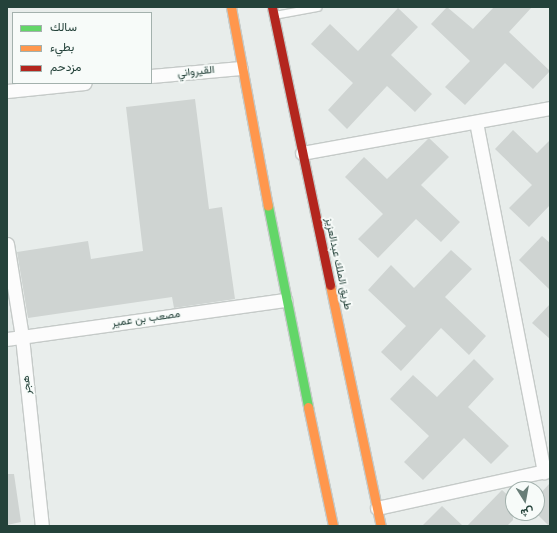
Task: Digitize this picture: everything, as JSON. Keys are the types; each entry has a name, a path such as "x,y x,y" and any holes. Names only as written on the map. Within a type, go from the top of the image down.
{"main road":[{"path":"231,7 241,68 285,300 333,526"},
{"name":"طريق الملك عبدالعزيز","path":"273,11 381,526"}],"street":[{"name":"القيرواني","path":"152,76 241,68"},
{"path":"7,91 75,84"},
{"path":"302,153 550,108"},
{"path":"378,508 547,471 476,122"},
{"name":"هجر","path":"7,244 22,337 42,526"},
{"name":"مصعب بن عمير","path":"7,339 285,300"}],"lane":[{"path":"273,11 316,7"}],"building":[{"path":"447,7 473,29 494,7 532,7 509,32 550,71 533,89 505,63 465,105 445,87 470,61 431,24"},
{"path":"398,8 418,27 391,55 432,94 415,112 387,86 347,129 328,110 353,83 311,44 330,24 358,51"},
{"path":"195,99 209,209 222,207 235,299 174,308 172,297 28,318 17,252 88,241 91,259 143,251 126,107"},
{"path":"513,130 537,153 550,140 550,205 529,227 509,208 532,185 495,149"},
{"path":"429,138 449,157 421,185 460,222 441,242 416,219 378,258 358,239 383,214 345,177 364,157 387,179"},
{"path":"542,236 550,243 550,290 519,260"},
{"path":"451,250 472,269 445,297 486,336 469,355 441,328 401,371 381,352 406,326 368,290 391,265 414,288"},
{"path":"550,304 550,339 532,323"},
{"path":"474,359 494,379 468,407 509,446 491,464 464,438 423,480 404,462 429,436 390,399 413,375 437,397"},
{"path":"7,474 14,474 21,522 7,525"},
{"path":"550,483 550,526 544,521 545,488"},
{"path":"502,490 505,493 505,521 512,521 507,526 467,526"},
{"path":"442,506 463,526 422,526"}],"traffic: fast":[{"path":"268,206 308,407"}],"traffic: slow":[{"path":"231,7 268,206"},
{"path":"330,285 381,526"},
{"path":"308,407 333,526"}],"traffic: jam":[{"path":"272,7 330,285"}]}
